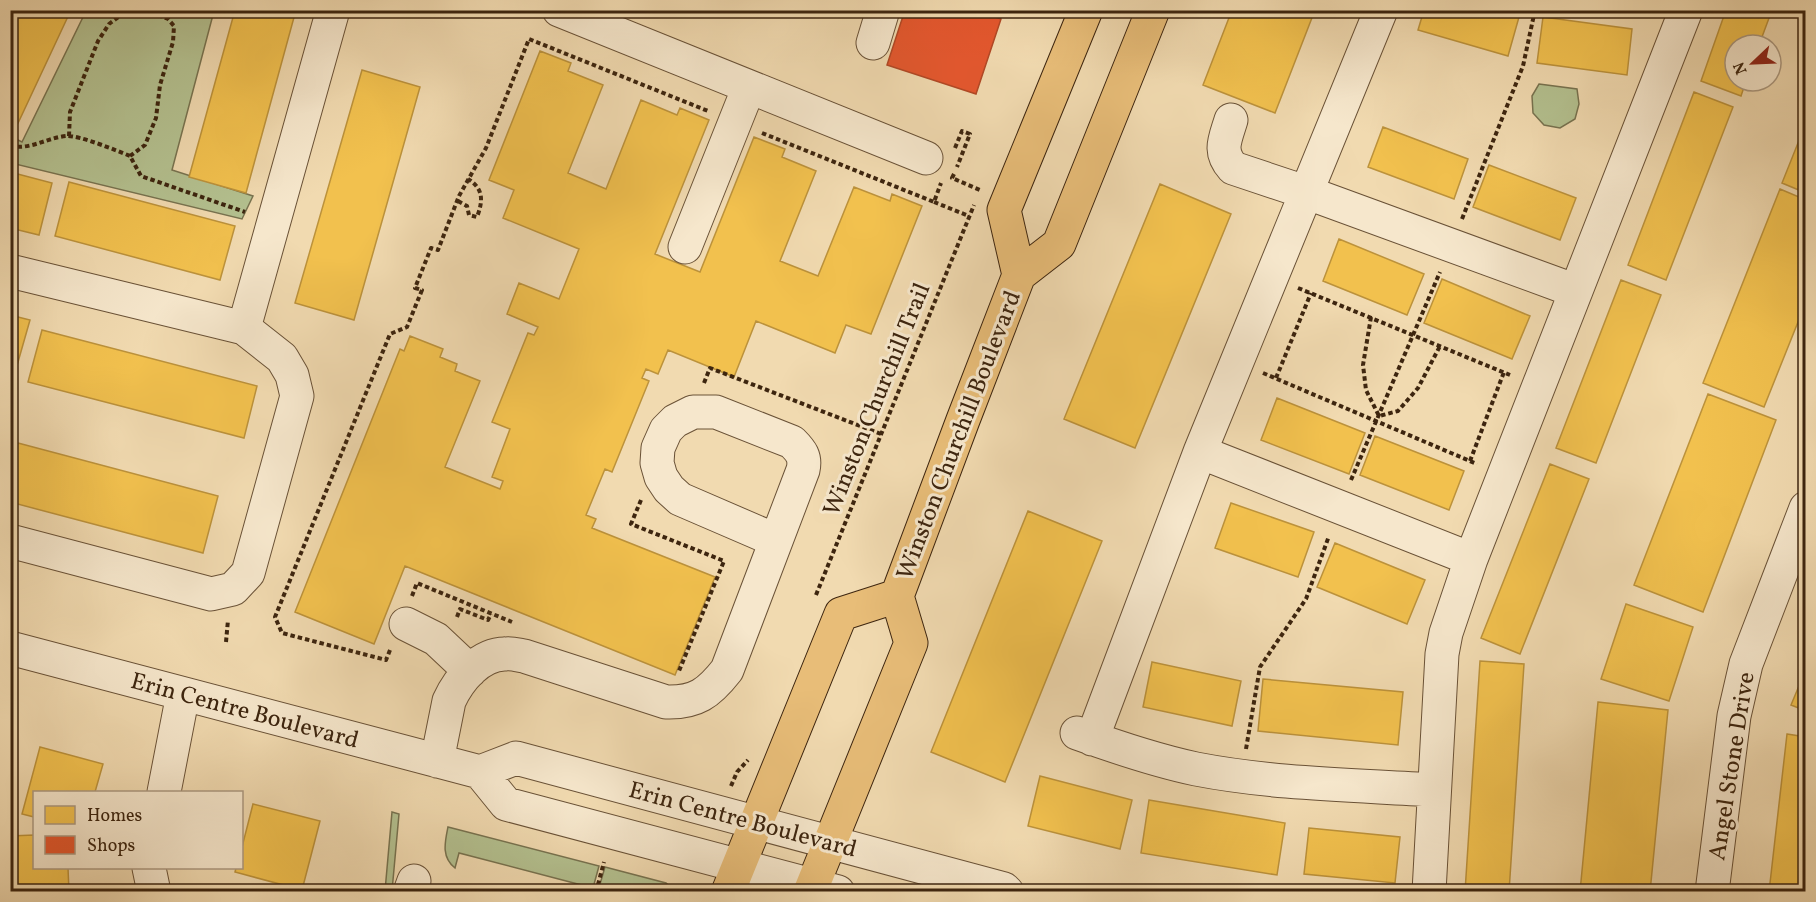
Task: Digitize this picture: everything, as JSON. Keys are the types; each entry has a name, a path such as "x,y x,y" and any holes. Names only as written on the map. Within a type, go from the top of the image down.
{"main road":[{"name":"Winston Churchill Boulevard","path":"1019,275 1004,210 1086,10"},
{"name":"Winston Churchill Boulevard","path":"820,889 831,842 911,643 897,596 1019,275 1059,244 1153,10"},
{"name":"Winston Churchill Boulevard","path":"733,879 841,614 897,596"}],"street":[{"path":"243,328 333,10"},
{"path":"559,10 926,158"},
{"path":"873,43 883,10"},
{"path":"1381,10 1084,736 1194,768 1241,776 1433,790"},
{"path":"1429,891 1433,790 1442,654 1446,633 1471,559 1686,10"},
{"path":"685,247 749,87"},
{"path":"1231,120 1223,146 1226,160 1233,168 1576,291"},
{"path":"10,270 243,328 282,358 292,375 297,396 248,573 233,589 211,594 10,541"},
{"path":"437,761 449,701 459,683 484,659 504,654 524,656 666,702 683,702 697,698 707,692 727,670 805,461 800,450 792,442 716,412 693,412 675,421 666,430 658,448 657,463 661,477 669,489 680,499 775,540"},
{"path":"1200,452 1471,559"},
{"name":"Angel Stone Drive","path":"1712,891 1734,716 1746,664 1806,508"},
{"path":"402,626 436,639 456,655 470,671"},
{"name":"Erin Centre Boulevard","path":"10,648 480,772 516,758 756,821 1007,891"},
{"path":"164,791 183,694"},
{"name":"Erin Centre Boulevard","path":"480,772 506,804 733,879 820,889"},
{"path":"149,869 154,891"}],"path":[{"path":"69,136 70,112 98,41 109,24 128,10"},
{"path":"130,156 145,145 156,118 160,85 173,42 174,26 168,19 146,10"},
{"path":"1460,223 1523,66 1535,10"},
{"path":"513,622 417,583 402,626 386,660 282,633 275,617 390,334 407,327 422,290 415,288 431,248 438,250 468,179 486,148 530,39 718,114"},
{"path":"10,146 36,146 69,136 130,156 141,176 274,222"},
{"path":"458,201 467,206 469,215 477,217 482,203 481,192 476,184 468,179"},
{"name":"Winston Churchill Trail","path":"815,597 980,190"},
{"path":"934,202 969,216"},
{"path":"1351,481 1441,271"},
{"path":"1273,277 1538,386"},
{"path":"1276,378 1311,293"},
{"path":"1371,317 1363,364 1366,390 1379,416"},
{"path":"1379,416 1398,411 1418,388 1440,346"},
{"path":"1238,362 1503,476"},
{"path":"702,388 710,368 881,434"},
{"path":"1470,461 1504,372"},
{"path":"644,493 631,524 724,561 678,673"},
{"path":"1241,776 1260,667 1306,599 1332,526"},
{"path":"226,642 229,619"},
{"path":"737,772 750,759"},
{"path":"596,891 604,862"}],"green space":[{"path":"86,11 214,11 172,170 253,196 242,219 11,163 10,136 22,142"},
{"path":"1539,84 1577,89 1579,104 1575,119 1560,128 1544,125 1533,113 1532,96"},
{"path":"392,812 399,814 392,891 385,891"},
{"path":"448,827 599,866 593,888 459,853 455,868 446,854"},
{"path":"605,867 666,883 675,891 598,891"}],"building: Homes":[{"path":"10,10 71,10 12,136 10,135"},
{"path":"235,10 296,10 246,193 189,177"},
{"path":"1232,10 1315,10 1275,113 1203,85"},
{"path":"1424,10 1521,10 1508,56 1418,30"},
{"path":"1726,10 1772,10 1763,33 1723,33 1723,89 1701,81"},
{"path":"1543,17 1632,29 1627,75 1537,63"},
{"path":"540,51 571,63 568,71 603,85 568,173 606,189 641,100 677,115 680,108 709,120 655,254 700,272 754,137 785,149 782,157 816,171 780,261 818,276 854,187 890,201 892,194 922,206 871,334 846,325 835,353 756,321 734,377 668,350 658,374 646,369 642,378 649,381 612,472 605,469 586,515 596,519 592,528 715,577 675,675 405,566 374,644 295,612 400,349 404,351 410,336 443,349 440,357 457,364 455,371 480,381 445,467 500,489 503,481 492,477 510,429 492,422 528,333 534,335 538,327 507,314 519,283 559,299 579,249 503,218 514,190 489,180"},
{"path":"362,70 420,87 354,320 295,303"},
{"path":"1694,92 1733,107 1666,280 1628,265"},
{"path":"1806,123 1806,193 1782,183"},
{"path":"1383,127 1468,159 1454,199 1368,167"},
{"path":"1489,165 1576,198 1560,240 1473,207"},
{"path":"10,172 52,183 39,235 10,228"},
{"path":"69,182 235,226 220,280 55,236"},
{"path":"1160,184 1231,214 1135,448 1064,419"},
{"path":"1780,189 1806,200 1806,302 1764,407 1703,383"},
{"path":"1339,239 1424,274 1407,315 1323,281"},
{"path":"1442,279 1530,316 1512,359 1424,323"},
{"path":"1621,280 1661,295 1596,463 1556,448"},
{"path":"10,315 30,320 14,376 10,375"},
{"path":"42,330 257,386 244,438 28,382"},
{"path":"1708,394 1776,420 1703,612 1634,585"},
{"path":"1277,398 1365,433 1349,474 1261,440"},
{"path":"1375,436 1464,471 1449,510 1360,475"},
{"path":"18,443 218,496 203,553 10,502 10,472"},
{"path":"1550,464 1589,479 1520,654 1481,638"},
{"path":"1231,503 1314,532 1298,577 1215,548"},
{"path":"1028,511 1102,541 1005,782 931,752"},
{"path":"1335,543 1425,580 1407,624 1317,587"},
{"path":"1626,604 1693,627 1669,701 1601,679"},
{"path":"1480,661 1524,664 1509,892 1465,892"},
{"path":"1152,662 1241,681 1232,726 1143,707"},
{"path":"1806,669 1806,711 1791,705"},
{"path":"1263,679 1403,692 1398,745 1258,731"},
{"path":"1598,702 1668,710 1650,892 1580,892"},
{"path":"1787,734 1806,737 1806,892 1769,892"},
{"path":"40,747 103,764 95,791 33,791 33,817 22,814"},
{"path":"1040,776 1132,800 1120,849 1028,826"},
{"path":"1149,800 1285,823 1277,875 1141,853"},
{"path":"253,804 320,821 302,890 235,872 236,869 243,869 243,843"},
{"path":"1309,828 1400,837 1395,883 1304,874"},
{"path":"33,835 33,869 68,869 69,892 10,892 10,836"}],"building: Shops":[{"path":"905,10 974,10 1001,19 976,94 887,65"}]}
